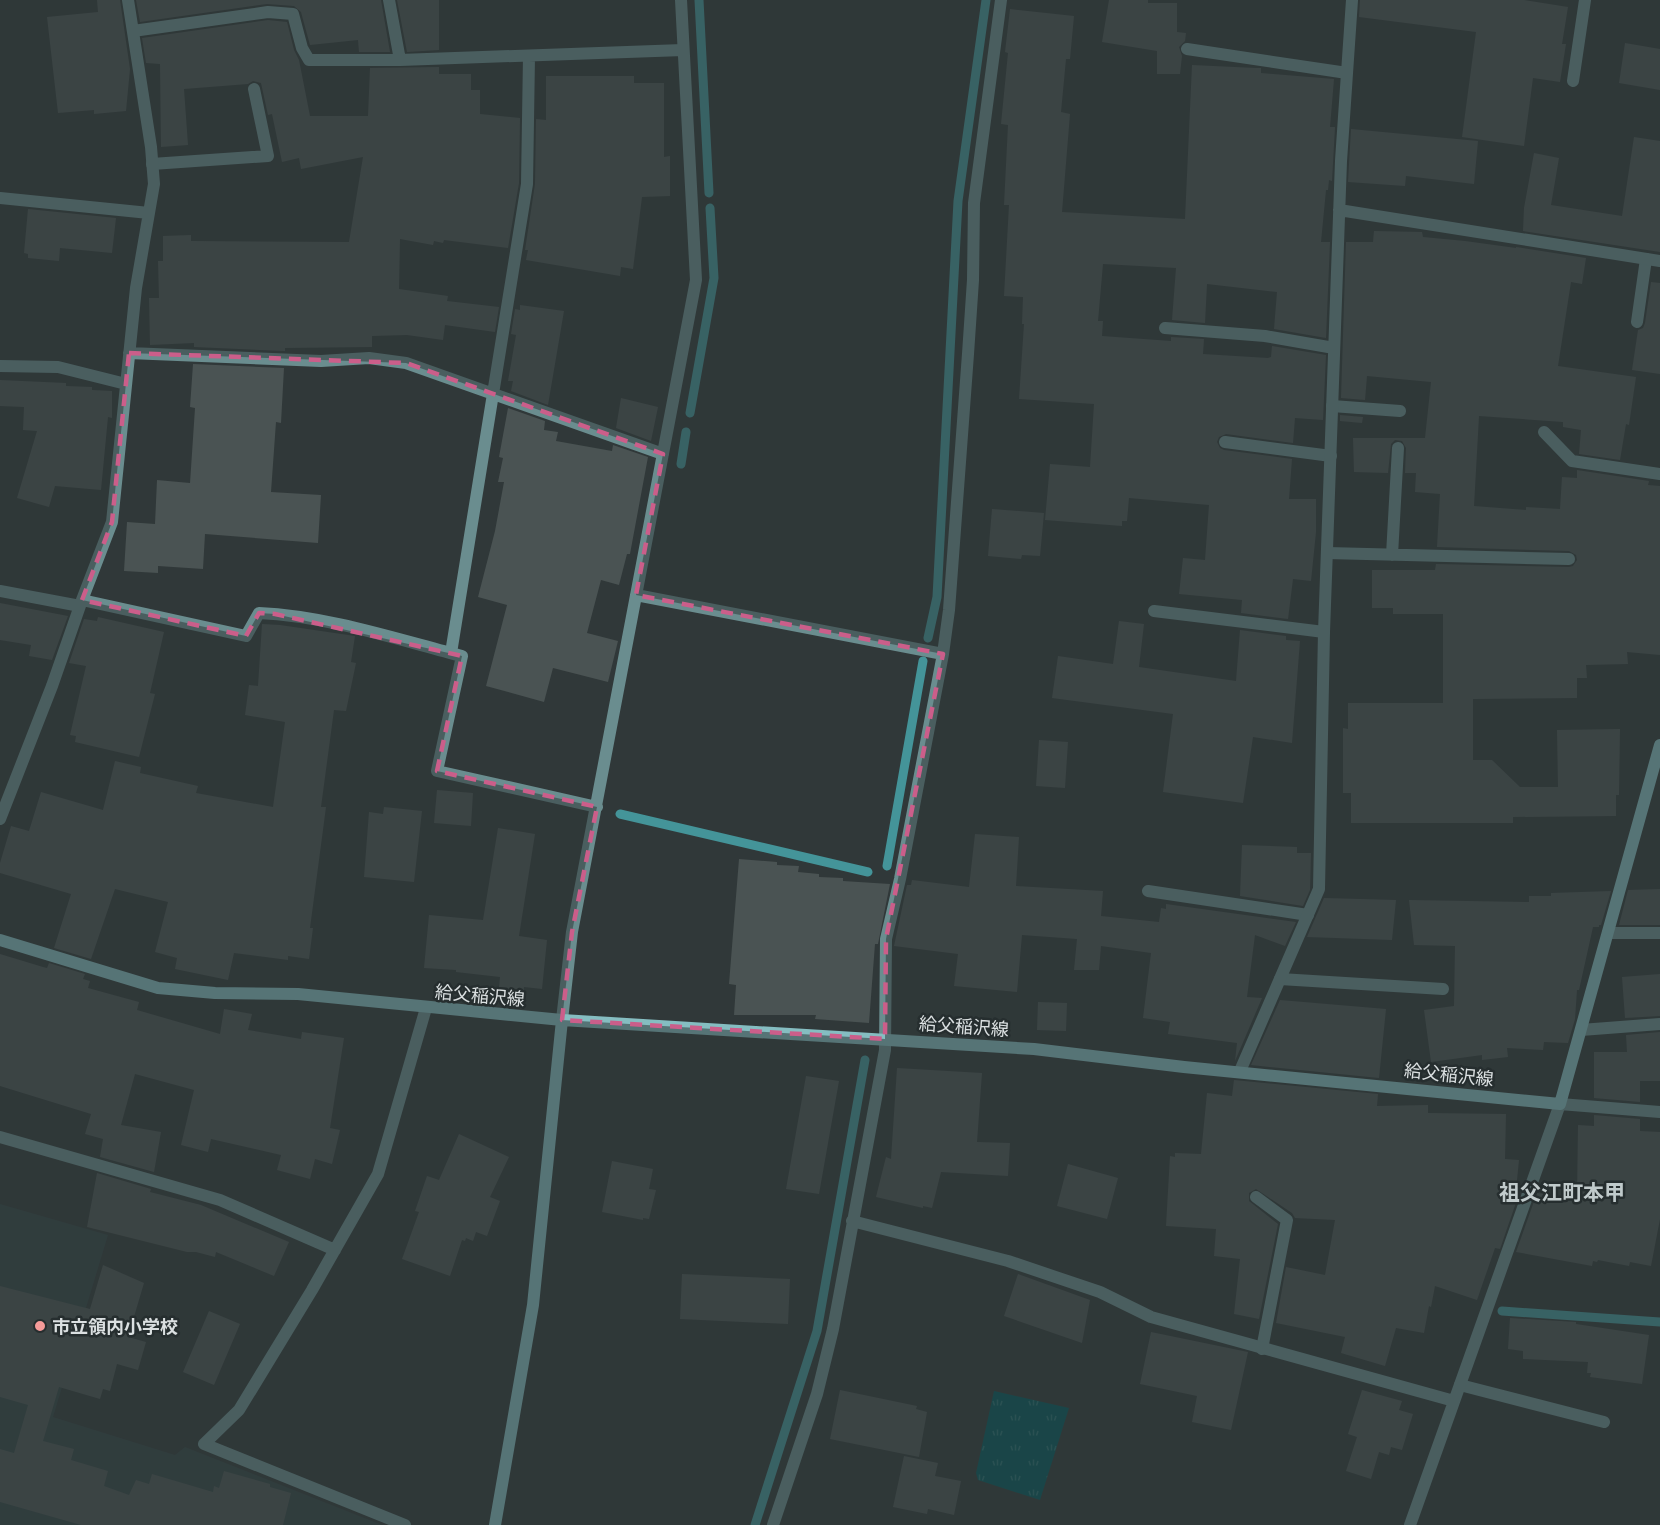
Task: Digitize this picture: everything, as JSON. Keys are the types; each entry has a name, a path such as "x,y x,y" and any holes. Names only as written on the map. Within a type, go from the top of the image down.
{"main road":[{"path":"1560,1104 1660,745"},
{"name":"給父稲沢線","path":"0,940 158,988 215,993 298,994 562,1020 1034,1048 1185,1067 1560,1104"},
{"path":"495,1525 533,1305 562,1020"}],"street":[{"path":"0,819 112,522 136,288 154,184 151,147 128,0"},
{"path":"389,0 400,60"},
{"path":"562,1020 572,932 696,280 681,0"},
{"path":"773,1525 819,1383 833,1329 885,1050 886,939 900,879 943,654 949,610 973,280 974,202 1001,0"},
{"path":"1240,1071 1319,889 1324,632 1339,210 1352,0"},
{"path":"1573,81 1585,0"},
{"path":"133,32 268,12 293,14 302,48 309,60 400,60 683,50"},
{"path":"1187,49 1347,73"},
{"path":"451,653 527,184 529,56"},
{"path":"152,164 268,156 254,89"},
{"path":"0,198 149,213"},
{"path":"1339,210 1660,261"},
{"path":"1637,322 1646,259"},
{"path":"1165,328 1265,336 1334,348"},
{"path":"129,353 321,361 369,358 406,363 663,454"},
{"path":"0,366 58,367 126,384"},
{"path":"1332,406 1400,411"},
{"path":"1544,432 1572,461 1660,474"},
{"path":"1225,442 1331,456"},
{"path":"1392,555 1398,448"},
{"path":"1327,553 1569,559"},
{"path":"0,591 81,603 246,636 259,614 275,614 330,623 462,656 437,771 597,807"},
{"path":"636,595 943,654"},
{"path":"1154,611 1324,632"},
{"path":"1148,891 1308,915"},
{"path":"1608,933 1660,933"},
{"path":"1280,979 1443,989"},
{"path":"405,1525 204,1444 239,1410 335,1250 378,1173 426,1008"},
{"path":"1581,1030 1660,1024"},
{"path":"1410,1525 1560,1104 1660,1112"},
{"path":"0,1137 220,1200 335,1250"},
{"path":"1256,1197 1287,1220 1262,1349"},
{"path":"852,1221 1008,1261 1100,1292 1152,1317 1454,1401"},
{"path":"1460,1385 1604,1422"}],"highlighted area":[{"path":"129,353 406,363 663,454 636,595 943,654 886,939 885,1039 562,1020 572,932 597,807 437,771 462,656 275,614 259,613 246,636 82,600 112,522"}],"shaded area":[{"name":"市立領内小学校","path":"0,1204 108,1235 53,1417 175,1455 185,1447 382,1525 0,1525"}],"green space":[{"path":"994,1391 1069,1408 1040,1500 978,1480 976,1473"}],"building":[{"path":"97,0 120,0 130,69 126,111 94,114 94,110 58,113 47,17 98,12"},
{"path":"136,0 381,0 390,52 359,52 358,40 310,45 301,12 294,6 267,4 140,22"},
{"path":"397,0 439,0 439,50 407,52"},
{"path":"1109,0 1177,3 1177,32 1186,33 1185,41 1179,47 1182,56 1180,74 1157,74 1157,51 1102,42"},
{"path":"1360,0 1524,0 1568,7 1562,44 1566,44 1560,82 1533,78 1524,146 1462,137 1476,32 1359,17"},
{"path":"1010,9 1074,16 1070,59 1066,59 1061,112 1070,114 1062,212 1185,219 1192,65 1261,68 1261,73 1334,79 1330,127 1335,127 1332,181 1329,180 1328,190 1326,190 1321,242 1330,242 1326,338 1274,329 1277,292 1207,284 1205,323 1172,320 1176,268 1103,264 1098,321 1103,321 1102,336 1171,341 1171,337 1204,339 1203,354 1268,358 1271,357 1272,346 1326,355 1323,420 1295,418 1293,443 1226,434 1219,437 1217,442 1224,450 1292,459 1289,499 1316,499 1316,532 1311,581 1293,579 1288,619 1241,613 1242,600 1179,594 1183,558 1205,560 1209,505 1129,498 1127,521 1122,521 1122,526 1045,520 1050,464 1090,467 1094,404 1019,399 1024,324 1022,324 1023,297 1004,296 1009,205 1004,205 1008,125 1001,124"},
{"path":"268,20 287,22 299,60 310,116 368,116 370,68 439,67 439,74 471,74 471,90 480,90 480,114 520,118 519,183 508,248 444,240 443,243 434,241 433,245 400,239 399,289 448,296 447,301 499,307 495,332 445,325 443,340 407,335 372,336 372,347 285,348 285,351 194,347 194,343 150,345 149,298 159,298 158,261 163,261 163,236 191,235 191,241 349,242 363,157 301,169 299,158 282,162 272,114 268,115 261,83 253,81 248,84 184,89 188,145 161,147 160,64 146,63 142,38"},
{"path":"1625,43 1660,49 1660,90 1619,83"},
{"path":"546,76 634,76 634,83 664,83 664,157 670,156 670,196 642,197 633,269 621,267 620,276 526,260 528,250 525,250 535,184 536,119 546,120"},
{"path":"1351,129 1478,141 1474,184 1406,176 1405,186 1348,182"},
{"path":"1634,137 1660,141 1660,252 1523,231 1524,208 1534,153 1559,158 1551,205 1622,216"},
{"path":"28,209 116,218 112,253 60,248 59,261 28,258 28,254 24,253"},
{"path":"1374,231 1422,232 1423,237 1516,247 1586,258 1582,284 1571,282 1558,366 1636,377 1629,425 1626,424 1620,460 1579,454 1581,430 1563,427 1563,422 1479,416 1474,506 1526,510 1526,507 1560,509 1562,477 1577,478 1577,470 1649,481 1648,485 1660,486 1660,655 1627,652 1628,664 1586,665 1587,678 1577,678 1577,698 1473,699 1473,760 1492,760 1520,787 1558,787 1557,730 1620,729 1619,795 1616,795 1616,816 1513,817 1513,823 1351,823 1351,793 1343,793 1343,728 1348,729 1348,703 1443,703 1443,614 1393,614 1393,608 1372,608 1372,570 1435,570 1436,564 1569,567 1573,566 1577,560 1576,555 1569,551 1437,547 1440,494 1415,492 1416,473 1405,473 1406,448 1402,441 1395,440 1391,444 1388,473 1354,472 1353,438 1425,438 1431,382 1367,376 1365,400 1341,398 1346,242 1373,242"},
{"path":"1651,282 1660,283 1660,374 1632,370 1638,330 1643,328 1645,323"},
{"path":"520,305 564,311 548,405 511,391 513,381 508,381 516,335 511,334 515,309 520,310"},
{"path":"193,364 284,368 281,423 276,422 271,492 321,495 318,543 205,534 203,569 158,566 158,573 124,571 127,522 155,524 157,480 190,483 195,408 190,407"},
{"path":"0,380 66,383 66,386 92,387 92,390 112,391 112,418 108,417 101,490 55,486 49,507 17,498 37,431 23,430 24,407 0,406"},
{"path":"621,398 658,407 651,441 616,428"},
{"path":"508,408 545,421 544,430 558,432 556,441 612,451 613,445 648,457 630,554 627,554 619,585 601,580 587,633 618,641 608,682 553,668 544,702 486,686 507,605 478,597 495,531 504,482 498,482 503,458 499,457"},
{"path":"1340,415 1363,417 1362,423 1340,421"},
{"path":"992,509 1044,513 1040,556 1022,555 1021,559 988,556"},
{"path":"0,603 68,616 52,660 29,656 31,645 0,640"},
{"path":"98,617 164,632 150,693 155,694 139,757 75,742 76,736 70,735 86,666 69,663 84,619 97,621"},
{"path":"1119,621 1144,624 1139,667 1236,681 1240,630 1286,636 1286,640 1300,641 1292,743 1253,737 1243,803 1163,792 1173,714 1052,698 1058,656 1113,664"},
{"path":"262,624 355,636 351,662 356,663 346,711 334,710 321,807 326,807 310,928 313,928 309,959 288,956 288,960 234,953 228,980 175,969 177,958 155,952 168,902 115,889 91,959 54,948 71,894 0,873 0,863 11,826 29,831 41,792 103,810 115,761 141,767 140,773 198,786 196,793 273,807 285,722 245,715 249,685 258,686"},
{"path":"1039,740 1068,742 1065,788 1036,786"},
{"path":"437,790 473,793 471,826 434,823"},
{"path":"384,807 422,811 414,882 364,877 369,812 383,814"},
{"path":"498,828 535,834 519,936 547,940 542,989 524,987 522,1001 498,998 500,977 424,968 429,915 483,920"},
{"path":"975,834 1019,837 1016,886 1103,891 1101,916 1159,922 1161,908 1166,909 1166,904 1296,922 1285,946 1255,935 1247,997 1262,998 1235,1061 1237,1043 1168,1034 1170,1022 1143,1018 1151,953 1101,946 1099,970 1074,970 1077,939 1022,935 1017,992 954,986 958,954 894,946 907,885 911,885 912,880 969,887"},
{"path":"1242,845 1297,847 1297,853 1311,853 1310,890 1303,906 1240,896"},
{"path":"739,859 799,866 798,872 819,874 819,877 843,878 843,881 890,884 878,944 875,944 869,1023 815,1019 816,1015 734,1015 736,985 729,984"},
{"path":"1660,889 1660,925 1619,925 1628,890"},
{"path":"1611,891 1601,925 1593,927 1579,990 1577,990 1575,1019 1568,1043 1544,1042 1543,1050 1507,1048 1508,1057 1482,1060 1482,1055 1431,1062 1424,1010 1454,1006 1455,946 1414,945 1409,900 1529,902 1529,896 1551,896 1551,893"},
{"path":"1324,898 1396,900 1392,940 1307,937"},
{"path":"0,954 47,968 49,963 85,974 83,979 90,981 88,988 139,1002 137,1010 220,1034 224,1009 252,1014 248,1030 301,1039 302,1032 344,1038 330,1128 340,1130 332,1164 315,1159 310,1179 277,1170 281,1155 211,1139 208,1152 181,1145 194,1090 135,1074 121,1125 161,1132 154,1172 100,1157 103,1139 85,1134 91,1114 0,1086"},
{"path":"1660,974 1660,1016 1625,1018 1622,977"},
{"path":"1280,1000 1386,1009 1379,1078 1251,1065"},
{"path":"1038,1002 1067,1003 1066,1031 1037,1030"},
{"path":"1660,1032 1660,1081 1640,1081 1640,1102 1594,1098 1594,1052 1627,1052 1626,1035"},
{"path":"897,1068 982,1073 977,1142 1010,1143 1008,1176 941,1172 932,1208 876,1197 886,1157 891,1159"},
{"path":"806,1076 839,1081 819,1194 786,1189"},
{"path":"1234,1080 1378,1094 1377,1106 1428,1105 1428,1113 1506,1114 1505,1159 1519,1160 1516,1190 1520,1191 1500,1249 1495,1248 1477,1300 1435,1286 1424,1333 1396,1328 1385,1366 1341,1353 1345,1337 1276,1323 1286,1267 1325,1275 1335,1220 1295,1218 1292,1213 1256,1189 1249,1193 1249,1201 1278,1224 1259,1319 1234,1314 1240,1259 1214,1256 1216,1229 1166,1226 1170,1156 1175,1157 1175,1153 1201,1154 1207,1093 1232,1096"},
{"path":"1594,1115 1640,1119 1640,1131 1660,1132 1660,1219 1651,1266 1630,1262 1629,1266 1598,1260 1593,1261 1592,1266 1516,1252 1537,1193 1577,1198 1578,1125 1594,1126"},
{"path":"459,1134 509,1157 490,1197 500,1201 487,1236 476,1232 473,1241 466,1238 465,1241 462,1240 450,1276 402,1259 419,1212 415,1211 427,1176 439,1180"},
{"path":"612,1161 653,1169 649,1189 656,1190 649,1219 643,1218 643,1220 602,1212"},
{"path":"1068,1164 1118,1178 1107,1219 1057,1206"},
{"path":"97,1173 151,1189 150,1192 201,1205 289,1242 274,1276 216,1252 215,1257 187,1252 87,1227"},
{"path":"103,1265 144,1283 128,1337 146,1342 138,1370 117,1364 110,1391 103,1389 100,1399 59,1387 43,1441 74,1449 71,1460 108,1471 104,1486 129,1495 136,1480 149,1484 152,1474 213,1492 214,1486 219,1488 224,1471 270,1484 270,1487 291,1493 283,1525 81,1525 0,1502 0,1449 14,1453 28,1405 0,1397 0,1286 90,1309"},
{"path":"682,1274 790,1279 788,1324 680,1319"},
{"path":"1018,1274 1090,1300 1082,1343 1004,1316"},
{"path":"209,1311 240,1324 214,1385 183,1372"},
{"path":"1510,1318 1576,1322 1576,1324 1649,1335 1642,1384 1590,1377 1591,1373 1587,1373 1588,1362 1523,1359 1523,1351 1508,1349"},
{"path":"1151,1332 1248,1352 1231,1430 1192,1422 1197,1396 1140,1384"},
{"path":"840,1390 917,1406 916,1409 927,1412 919,1457 830,1439"},
{"path":"1362,1390 1402,1401 1399,1410 1413,1414 1402,1450 1391,1447 1389,1455 1379,1452 1371,1479 1346,1471 1357,1437 1348,1434"},
{"path":"904,1456 938,1463 935,1476 961,1481 954,1515 928,1509 927,1514 893,1507"}],"waterway":[{"path":"699,0 709,193"},
{"path":"928,638 937,597 958,201 986,0"},
{"path":"690,413 714,278 710,208"},
{"path":"681,464 686,432"},
{"path":"887,866 923,661"},
{"path":"620,814 868,872"},
{"path":"755,1525 817,1331 865,1060"},
{"path":"1502,1311 1660,1322"}],"place":[{"name":"市立領内小学校","path":"40,1326"}],"district":[{"name":"祖父江町本甲","path":"1562,1192"}]}
